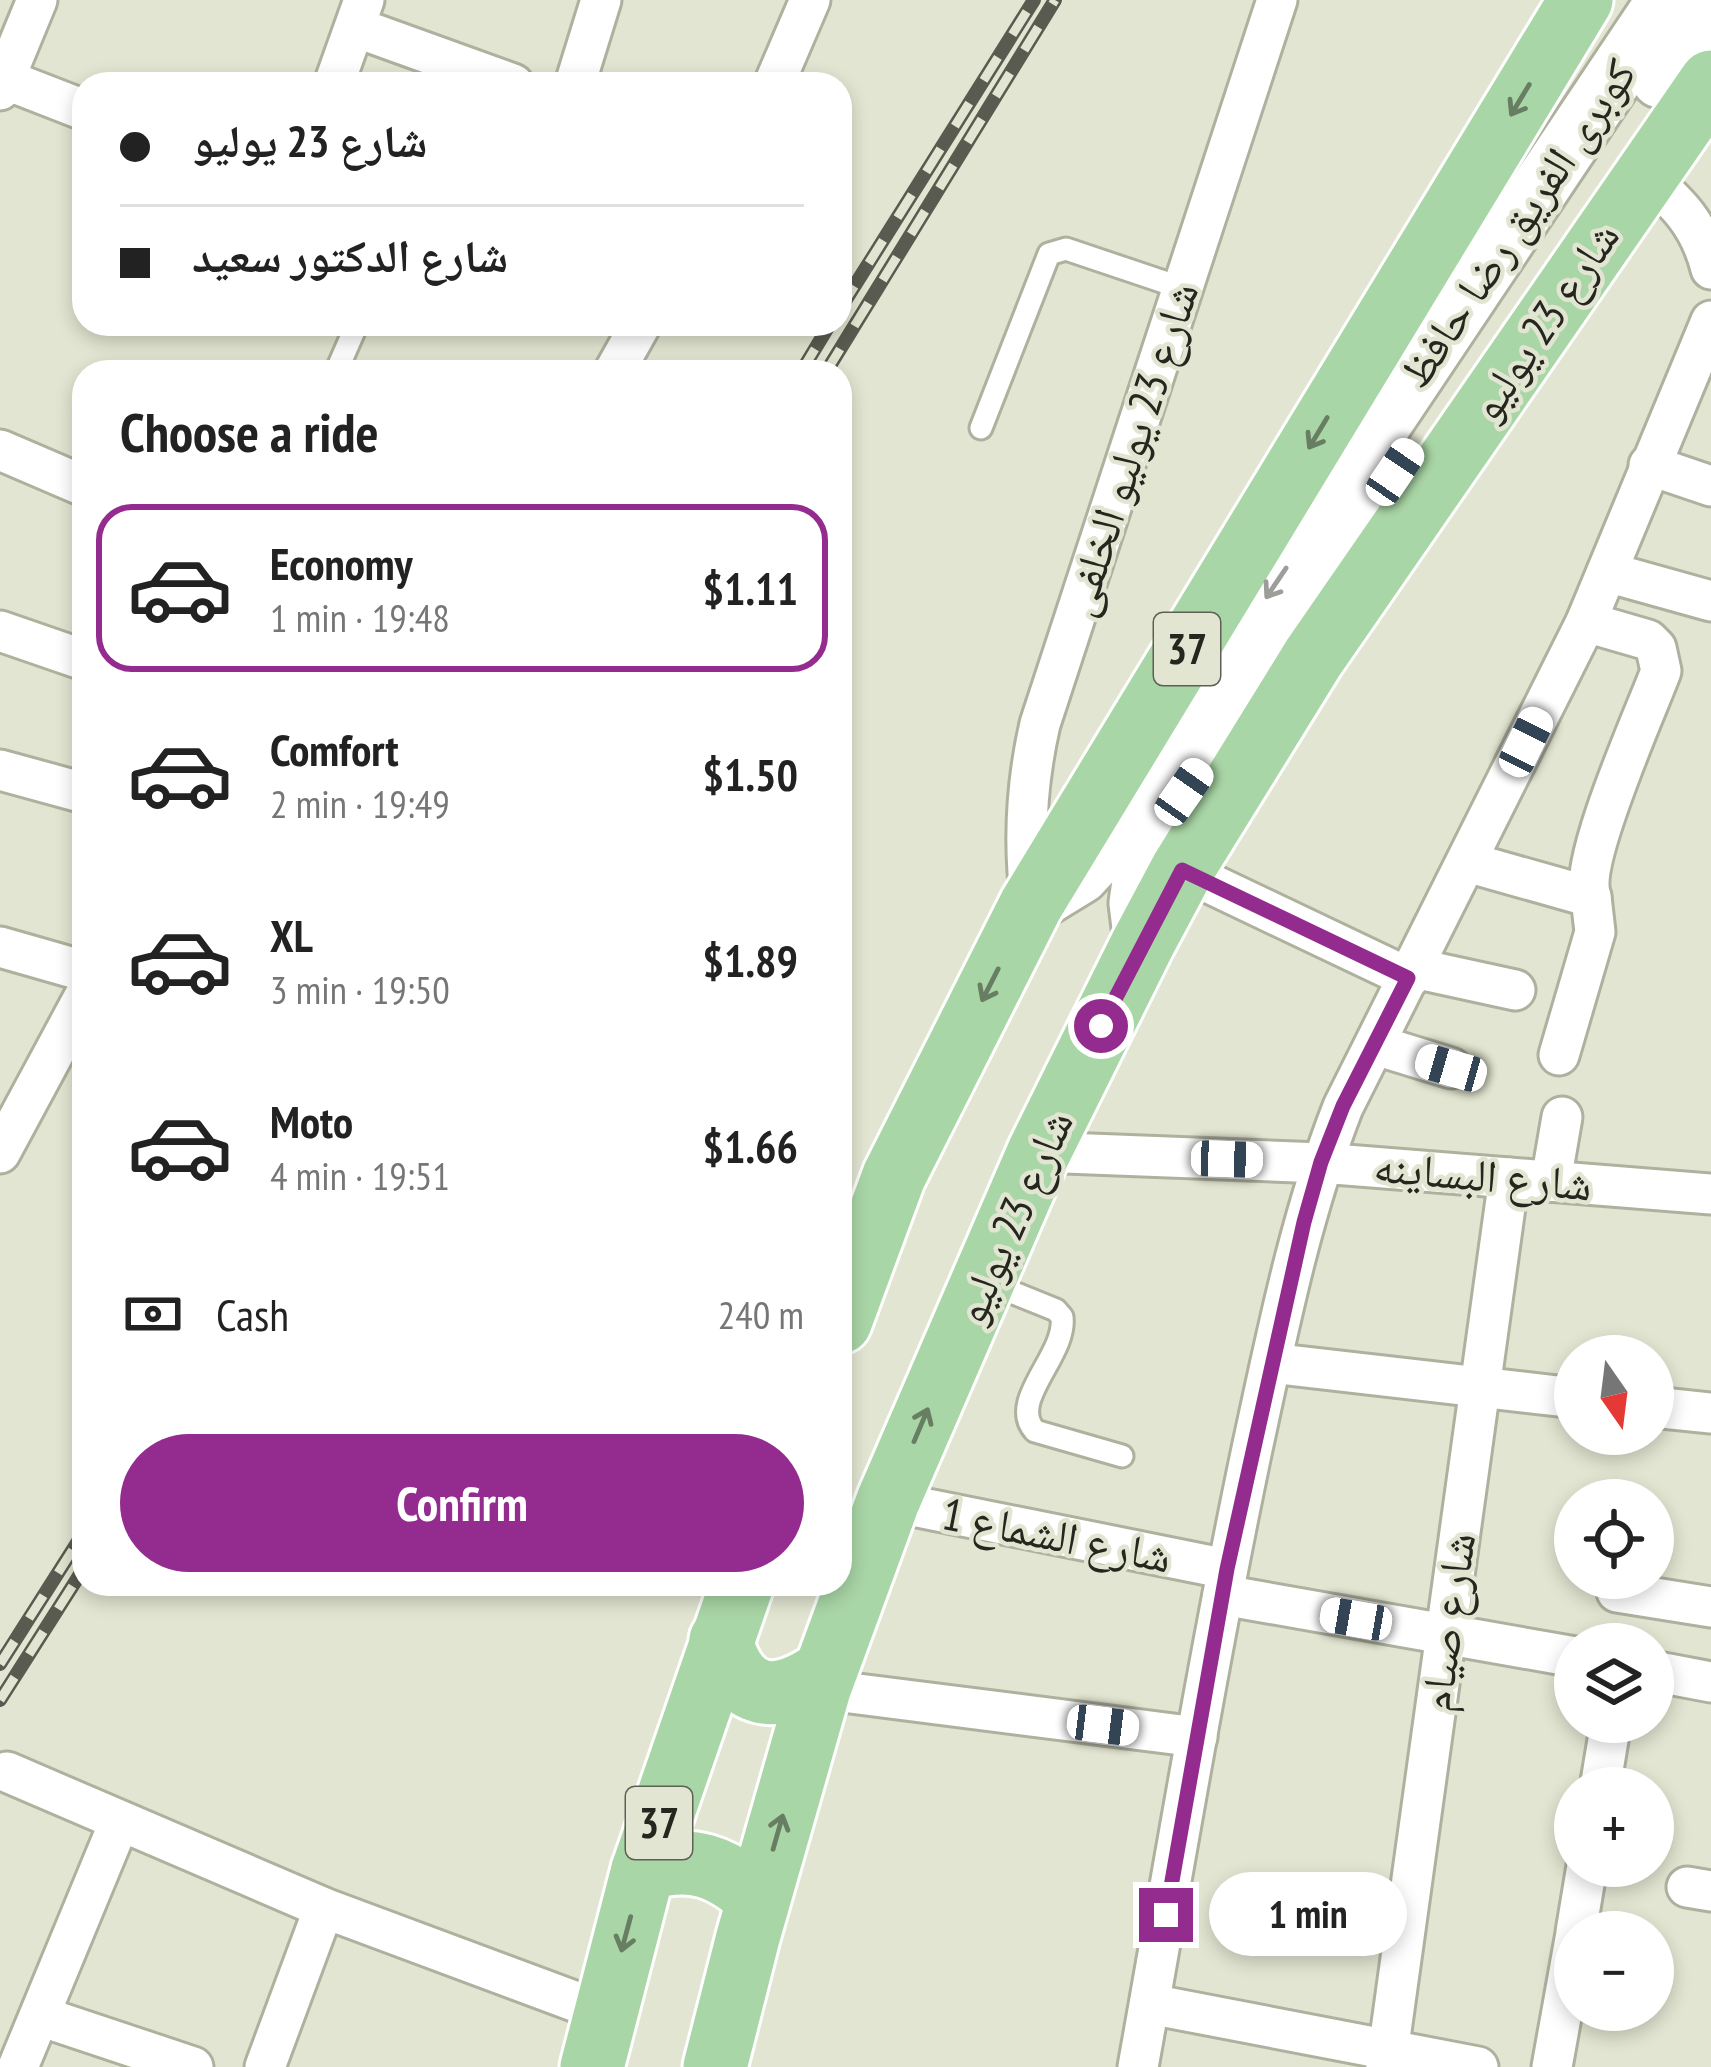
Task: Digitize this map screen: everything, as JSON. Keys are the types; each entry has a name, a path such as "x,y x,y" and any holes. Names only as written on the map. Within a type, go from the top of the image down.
{"main road":[{"name":"37","path":"852,1290 894,1176 1031,905 1581,0"},
{"name":"كوبرى الفريق رضا حافظ","path":"1143,943 1138,902 1144,862 1160,826 1252,695 1380,462 1666,0"},
{"name":"كوبرى الفريق رضا حافظ","path":"1031,905 1080,875 1122,830 1240,635 1380,462 1711,3"},
{"name":"شارع 23 يوليو","path":"715,2067 822,1680 888,1501 1039,1152 1143,943 1182,870 1313,658 1644,175 1709,89"},
{"name":"37","path":"598,2040 643,1870 732,1612"},
{"path":"732,1612 728,1667 748,1687 774,1695 822,1680"},
{"path":"643,1870 667,1862 717,1867 758,1899"}],"street":[{"path":"37,0 2,85 72,106"},
{"path":"578,72 602,0"},
{"path":"779,72 810,0"},
{"name":"شارع 23 يوليو الخلفى","path":"1031,905 1024,832 1040,724 1276,0"},
{"path":"338,72 360,14 487,72"},
{"path":"1644,175 1679,202 1703,238 1711,269"},
{"path":"1138,2067 1225,1582 1271,1364 1321,1162 1343,1106 1586,622 1711,321"},
{"path":"0,449 72,481"},
{"path":"1649,465 1711,487"},
{"path":"1607,572 1711,602"},
{"path":"1559,1054 1595,932 1588,887 1595,848 1661,661 1648,640 1586,622"},
{"path":"0,631 72,656"},
{"path":"0,770 72,791"},
{"path":"1467,862 1592,897"},
{"path":"1182,870 1411,973 1516,989"},
{"path":"0,946 72,967"},
{"path":"3,1140 72,1018"},
{"path":"1376,1046 1451,1068"},
{"path":"1551,1181 1562,1117"},
{"name":"شارع البساينه","path":"1039,1152 1321,1162 1711,1193"},
{"name":"شارع صيام","path":"1387,2058 1509,1178"},
{"path":"1271,1364 1554,1396"},
{"path":"1674,1409 1711,1413"},
{"name":"شارع الشماع 1","path":"888,1501 1445,1635 1554,1653"},
{"path":"1664,1599 1711,1606"},
{"path":"1674,1671 1709,1671"},
{"path":"822,1680 1198,1737"},
{"path":"7,1772 324,1908 598,2040"},
{"path":"18,2067 119,1823"},
{"path":"265,2067 324,1908"},
{"path":"1150,2005 1387,2058 1478,2067"},
{"path":"40,2016 193,2067"},
{"path":"1552,2067 1559,2031"}],"lane":[{"path":"981,428 1049,254 1066,249 1182,288"},
{"path":"983,1280 1056,1310 1062,1317 1061,1336 1026,1408 1029,1425 1035,1431 1123,1456"}],"railway":[{"path":"852,290 1034,0"},
{"path":"852,330 1055,0"},
{"path":"808,360 823,336"},
{"path":"833,360 848,336"},
{"path":"0,1664 72,1551"},
{"path":"0,1700 72,1587"}],"route":[{"path":"1101,1026 1182,870 1408,978 1343,1106 1304,1222 1227,1569 1166,1915"}]}
